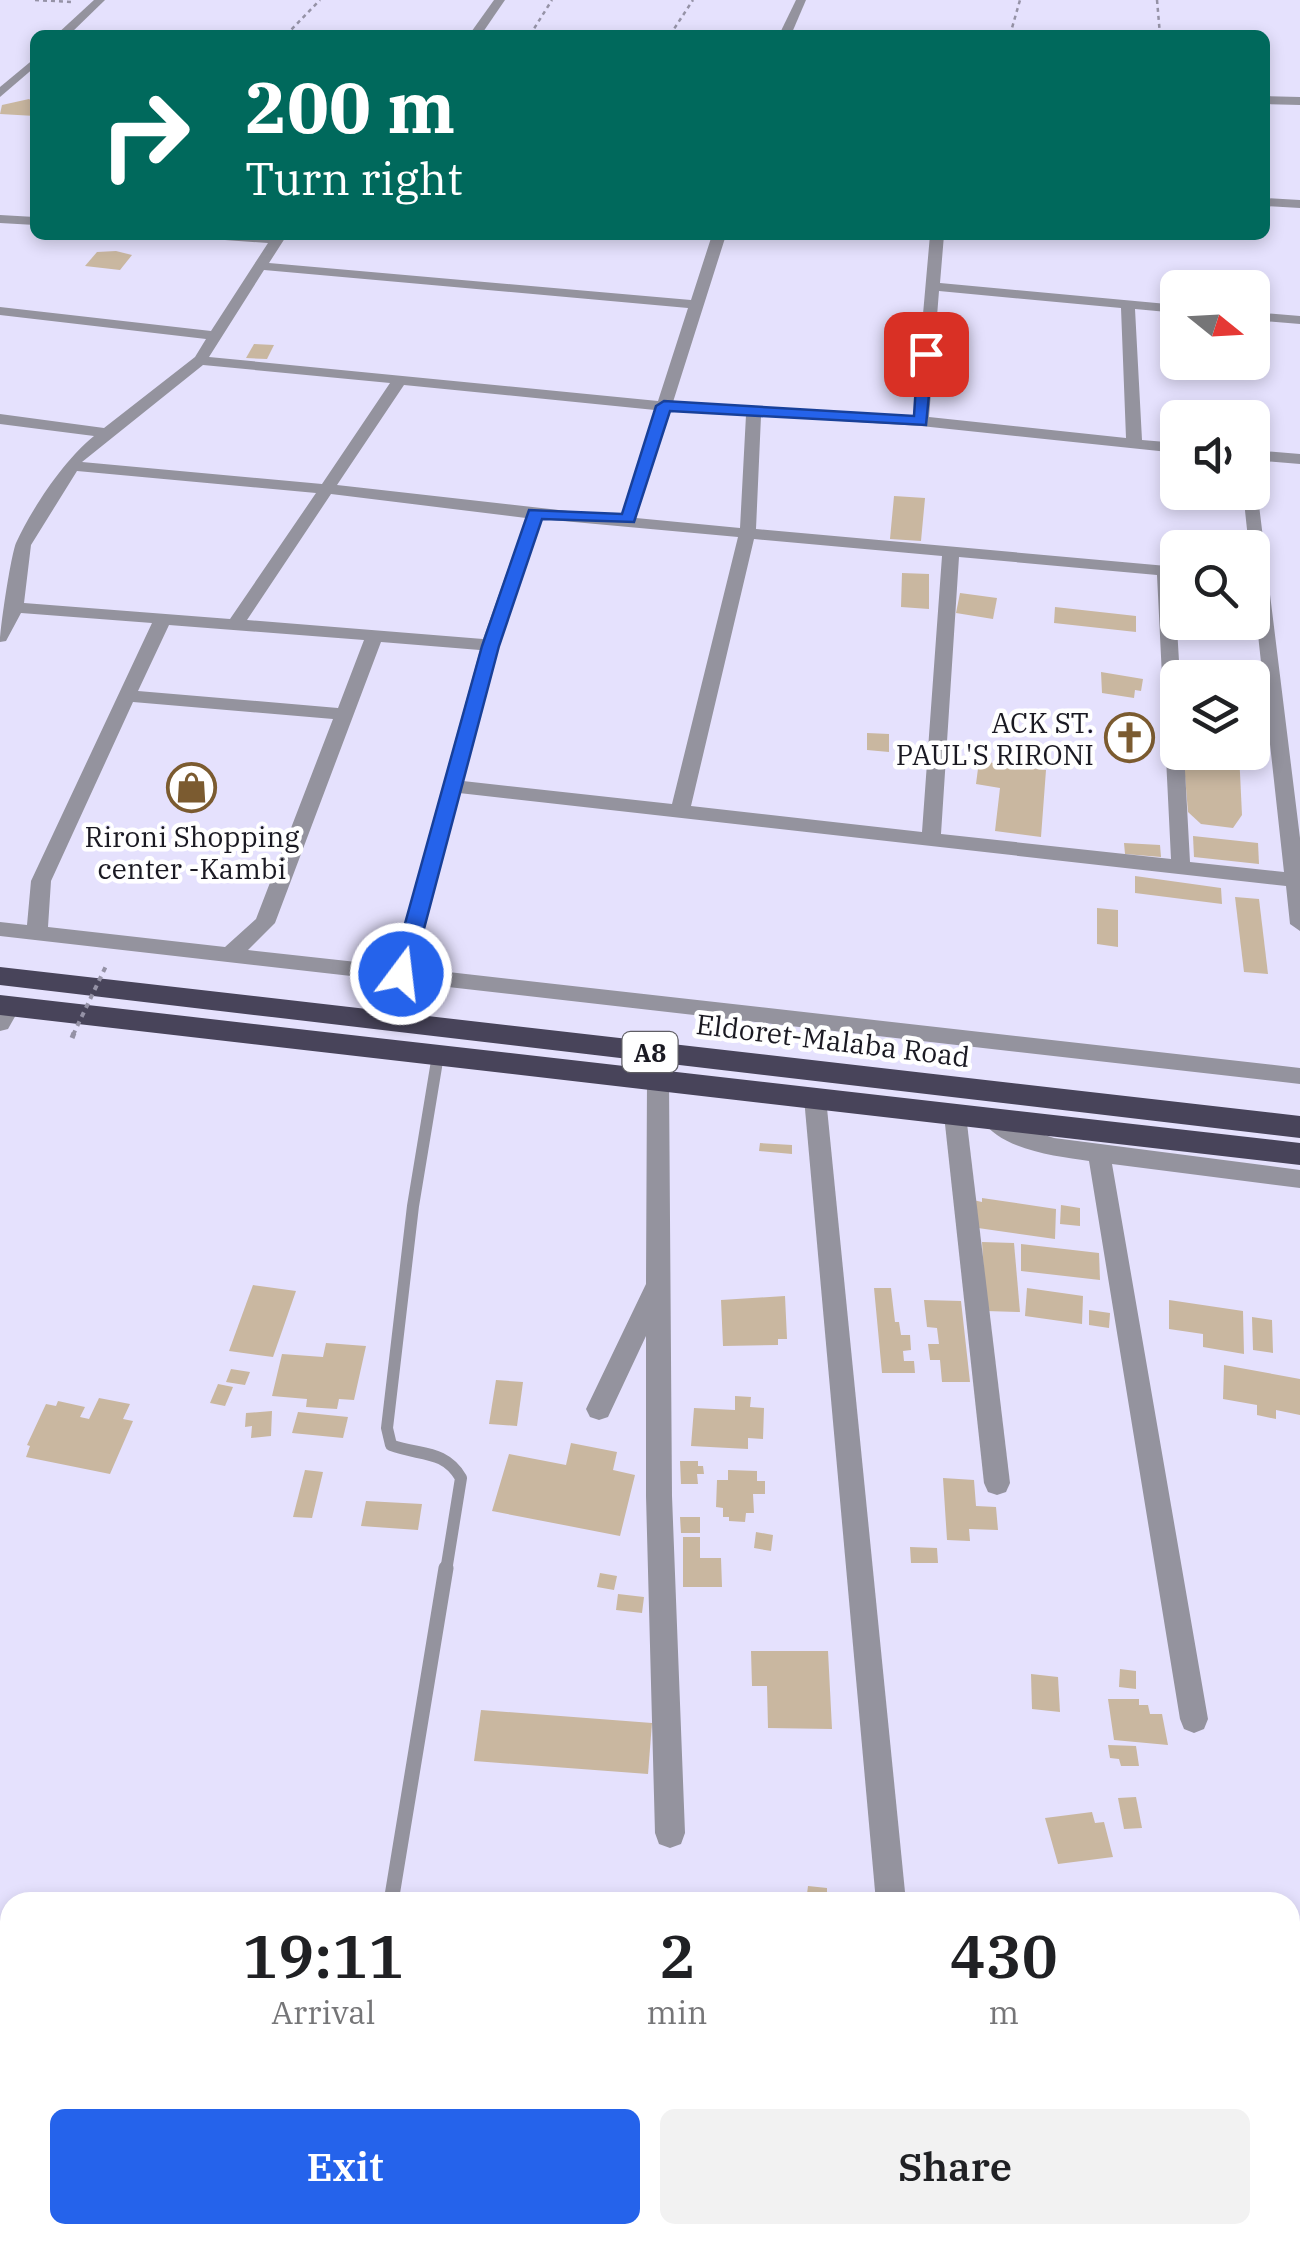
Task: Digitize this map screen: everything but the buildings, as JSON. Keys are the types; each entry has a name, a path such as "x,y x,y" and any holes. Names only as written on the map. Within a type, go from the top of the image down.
{"highway":[{"name":"Eldoret-Malaba Road","path":"0,976 1300,1127"},
{"name":"A8","path":"3,1011 438,1055 1300,1154"}],"street":[{"path":"479,30 500,0"},
{"path":"788,30 801,0"},
{"path":"67,30 98,2"},
{"path":"0,94 30,66"},
{"path":"1270,100 1300,101"},
{"path":"1270,202 1300,204"},
{"path":"0,219 30,222"},
{"path":"0,637 23,545 72,466 200,360 278,240"},
{"path":"628,519 718,240"},
{"path":"921,422 936,240"},
{"path":"261,266 698,305"},
{"path":"930,286 1160,307"},
{"path":"1128,304 1134,444"},
{"path":"0,311 216,336"},
{"path":"1270,318 1300,320"},
{"path":"200,360 664,406 921,422 1160,446"},
{"path":"236,625 399,380"},
{"path":"680,812 748,531 754,412"},
{"path":"0,418 110,433"},
{"path":"1270,457 1300,458"},
{"path":"72,466 326,489 535,514 628,519 1160,570"},
{"path":"401,974 490,646 535,514"},
{"path":"0,542 23,545"},
{"path":"931,842 951,549"},
{"path":"9,611 163,619 490,646"},
{"path":"37,933 41,881 163,619"},
{"path":"229,955 266,923 374,636"},
{"path":"1174,640 1181,870"},
{"path":"1264,640 1300,924"},
{"path":"127,696 344,714"},
{"path":"453,786 1294,880"},
{"path":"0,929 1300,1076"},
{"path":"658,1080 660,1496 670,1833"},
{"path":"815,1098 890,1892"},
{"path":"955,1115 997,1483"},
{"path":"992,1119 1022,1137 1054,1147 1300,1179"},
{"path":"1099,1153 1194,1719"},
{"path":"599,1409 661,1276"}],"lane":[{"path":"393,1892 460,1478 453,1462 434,1452 405,1452 391,1445 387,1428 414,1206 438,1055"}],"path":[{"path":"35,0 98,2"},
{"path":"291,30 320,0"},
{"path":"533,30 552,0"},
{"path":"673,30 693,0"},
{"path":"1011,30 1020,0"},
{"path":"1157,0 1160,30"},
{"path":"72,1038 106,966"}],"place":[{"name":"ACK ST. PAUL'S RIRONI","path":"1129,738"},
{"name":"Rironi Shopping center -Kambi","path":"192,788"}],"route":[{"path":"401,974 490,646 535,514 628,519 664,406 921,422 926,354"}]}
